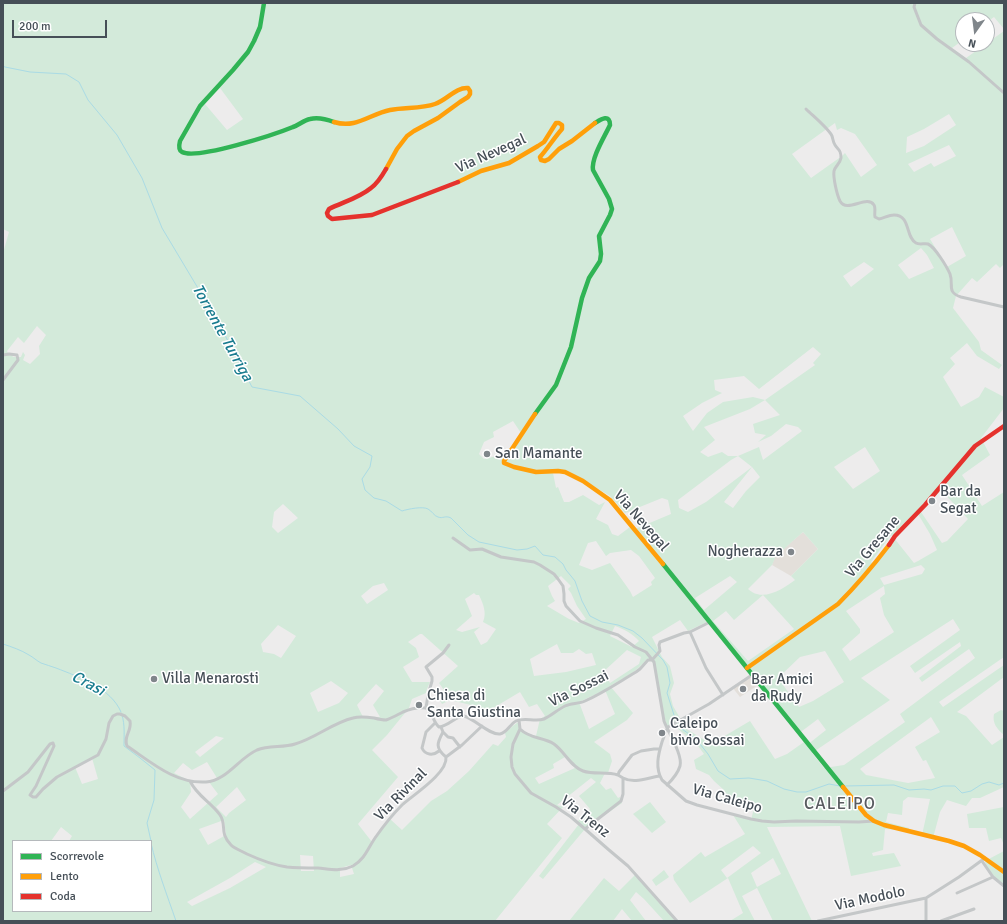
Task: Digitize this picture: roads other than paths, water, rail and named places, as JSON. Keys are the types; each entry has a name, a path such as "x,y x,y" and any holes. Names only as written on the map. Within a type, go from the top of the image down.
{"main road":[{"name":"Via Nevegal","path":"264,3 259,29 248,52 236,68 211,93 196,112 179,144 179,149 182,152 190,154 207,152 249,142 290,128 308,120 322,119 342,124 350,124 388,110 436,104 463,88 468,88 470,92 469,97 459,102 443,115 414,130 408,135 402,141 376,184 366,192 329,209 327,213 330,218 336,219 366,216 377,213 458,182 481,171 509,163 543,143 555,124 561,123 563,126 562,129 549,147 540,155 541,160 546,161 559,149 601,119 605,118 609,121 610,125 592,165 593,170 609,199 612,209 599,236 601,254 600,261 589,278 582,298 571,347 556,386 503,462 514,467 536,472 565,472 583,481 615,505 864,813 874,821"},
{"name":"Via Gresane","path":"747,668 838,604 867,573 895,536 925,505 975,446 1004,426"},
{"path":"874,821 959,845 975,852 983,860 1004,872"}],"street":[{"path":"915,3 914,7 921,25 970,62 1004,93"},
{"path":"806,109 830,133 840,152 840,162 834,174 836,189 842,204 850,206 869,202 874,206 874,215 876,218 882,219 893,215 902,217 915,242 919,244 928,244 934,248 950,274 951,288 955,294 961,297 1004,306"},
{"path":"3,355 17,355 18,360 3,380"},
{"path":"453,538 470,550 482,549 501,557 534,562 540,565 558,578 563,586 564,601 566,606 580,621 618,635 635,647 646,652 653,659 664,721 674,743 680,765 667,786"},
{"path":"653,659 660,652 660,642 690,632 710,622"},
{"path":"690,632 706,668 723,695"},
{"path":"426,708 432,681 432,677 426,668 443,653 449,645"},
{"name":"Via Sossai","path":"519,720 540,720 567,705 584,702 636,672 647,660 653,659"},
{"path":"520,729 527,735 552,743 574,767 579,770 591,773 608,773 618,775 629,781 659,776 657,757 667,728 723,695 752,675"},
{"path":"3,791 28,772 50,744 53,743 54,746 36,786 30,795 36,797 57,777 98,755 106,739 109,723 113,716 117,714 122,715 130,721 130,729 126,736 127,746 168,773 178,778 190,781 212,781 221,776 249,754 268,748 294,745 311,738 344,720 356,717 386,720 415,709 426,708 430,711 435,723 441,727 443,732 448,737 453,738 460,747"},
{"path":"441,727 448,725 462,716 495,733 501,734 519,720"},
{"name":"Via Trenz","path":"519,720 520,729 514,740 511,754 511,763 515,774 531,793 556,807 585,828 628,866 677,921"},
{"name":"Via Rivinal","path":"435,723 426,732 422,748 424,752 429,754 439,752 446,757"},
{"name":"Via Rivinal","path":"190,781 198,793 220,815 224,835 232,846 252,856 288,867 340,870 354,866 363,858 376,837 402,805 431,781 446,761 446,757 460,747 482,726"},
{"path":"439,752 438,743 443,732"},
{"path":"618,775 632,755 641,751 660,749"},
{"name":"Via Caleipo","path":"659,776 667,786 686,801 696,805 762,821 874,821"},
{"path":"585,828 621,801 623,794 623,778"},
{"path":"983,860 993,877 1004,886"},
{"name":"Via Modolo","path":"818,921 926,898 960,877 983,860"},
{"path":"957,893 993,877"},
{"name":"Via Modolo","path":"926,898 926,921"},
{"path":"941,921 974,909"}],"waterway":[{"name":"Torrente Turriga","path":"3,66 30,72 66,74 79,82 88,100 117,135 142,178 162,228 217,320 252,387 300,396 338,429 354,446 372,456 370,467 362,479 365,490 374,498 386,501 402,511 415,508 426,508 441,518 451,518 468,535 479,542 517,550 535,546 543,555 555,557 563,564 575,581 582,601 590,616 602,622 618,625 633,631 642,638 663,660 667,667 670,683 667,693 677,720"},
{"name":"Crasi","path":"3,644 13,647 41,663 74,675 93,684 110,696 121,712"},
{"name":"Crasi","path":"122,715 124,726 124,746 155,770 154,800 147,823 151,840"},
{"name":"Torrente Turriga","path":"679,723 682,729 696,739 708,754 718,771 730,779 749,778 767,781 784,789 797,792 806,792 829,784 840,786"},
{"name":"Torrente Turriga","path":"845,786 894,785 909,790 931,790 943,786 955,786 962,793 971,791 982,784 989,782 999,785 1004,783"},
{"name":"Crasi","path":"152,847 176,921"}],"place":[{"name":"San Mamante","path":"487,454"},
{"name":"Bar da Segat","path":"932,501"},
{"name":"Nogherazza","path":"791,552"},
{"name":"Villa Menarosti","path":"154,679"},
{"name":"Bar Amici da Rudy","path":"743,689"},
{"name":"Chiesa di Santa Giustina","path":"419,705"},
{"name":"Caleipo bivio Sossai","path":"662,733"}],"district":[{"name":"CALEIPO","path":"840,805"}]}
